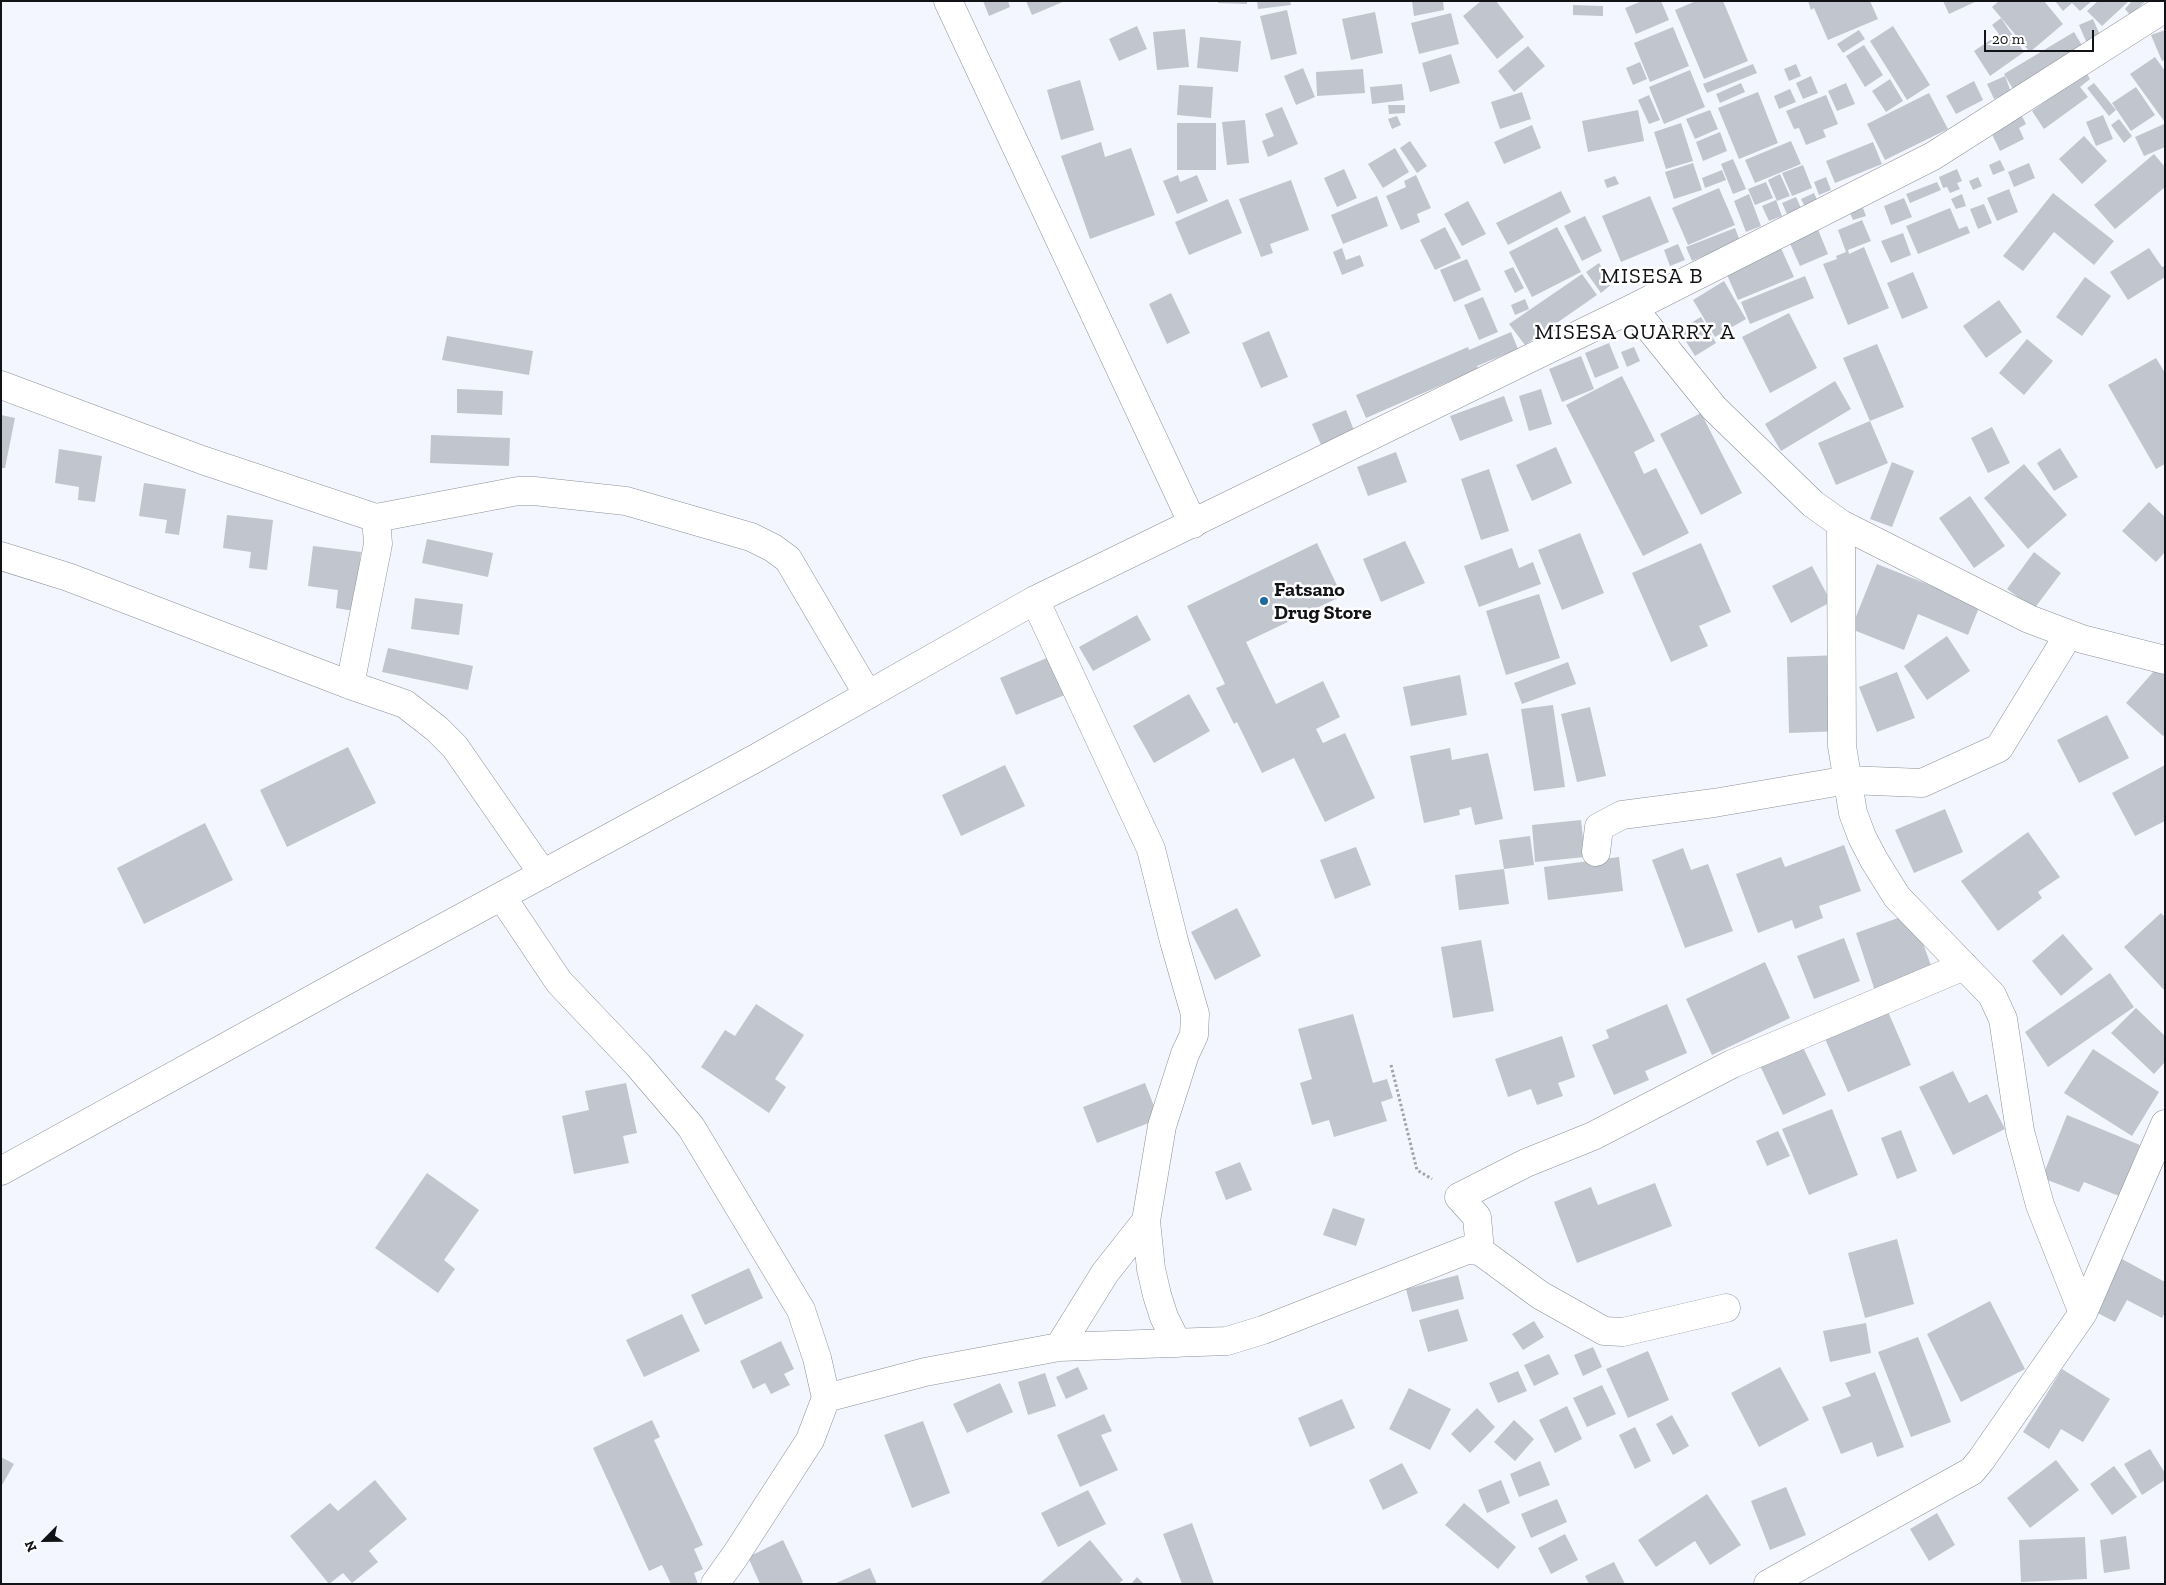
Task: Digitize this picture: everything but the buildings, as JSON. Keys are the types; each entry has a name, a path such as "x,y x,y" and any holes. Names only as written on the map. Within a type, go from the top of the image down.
{"street":[{"path":"948,1 1194,524"},
{"path":"1,1171 358,974 758,757 1035,600 1633,308 1933,156 2165,8"},
{"path":"1633,308 1714,408 1813,504 1841,524 2029,619 2069,634 2165,660"},
{"path":"1,386 202,460 376,518 518,491 534,490 626,501 751,537 773,548 788,559 868,695"},
{"path":"350,685 378,544 376,518"},
{"path":"1841,524 1842,746 1853,813 1859,829 1897,897 1992,995 2003,1020 2020,1131 2040,1204 2083,1313"},
{"path":"1,556 68,577 350,685 405,704 437,729 455,747 543,874"},
{"path":"1035,600 1151,849 1195,1014 1194,1035 1185,1054 1162,1126 1146,1221 1151,1269 1157,1295 1164,1317 1177,1343"},
{"path":"1596,852 1599,827 1622,815 1714,803 1848,780 1922,783 1999,748 2069,634"},
{"path":"502,897 559,982 638,1065 691,1127 802,1310 817,1358 826,1398 810,1440 715,1584"},
{"path":"1480,1251 1477,1217 1459,1197 1526,1163 1593,1136 1732,1064 1964,966"},
{"path":"1768,1584 1972,1470 1994,1443 2083,1313 2165,1124"},
{"path":"1059,1348 1105,1272 1146,1221"},
{"path":"826,1398 925,1372 1059,1348 1227,1341 1263,1330 1467,1250 1480,1251 1540,1294 1604,1331 1623,1332 1726,1308"}],"path":[{"path":"1391,1065 1418,1170 1459,1197"}],"place":[{"name":"Fatsano Drug Store","path":"1264,601"}],"district":[{"name":"MISESA B","path":"1652,277"},
{"name":"MISESA QUARRY A","path":"1635,333"}]}
